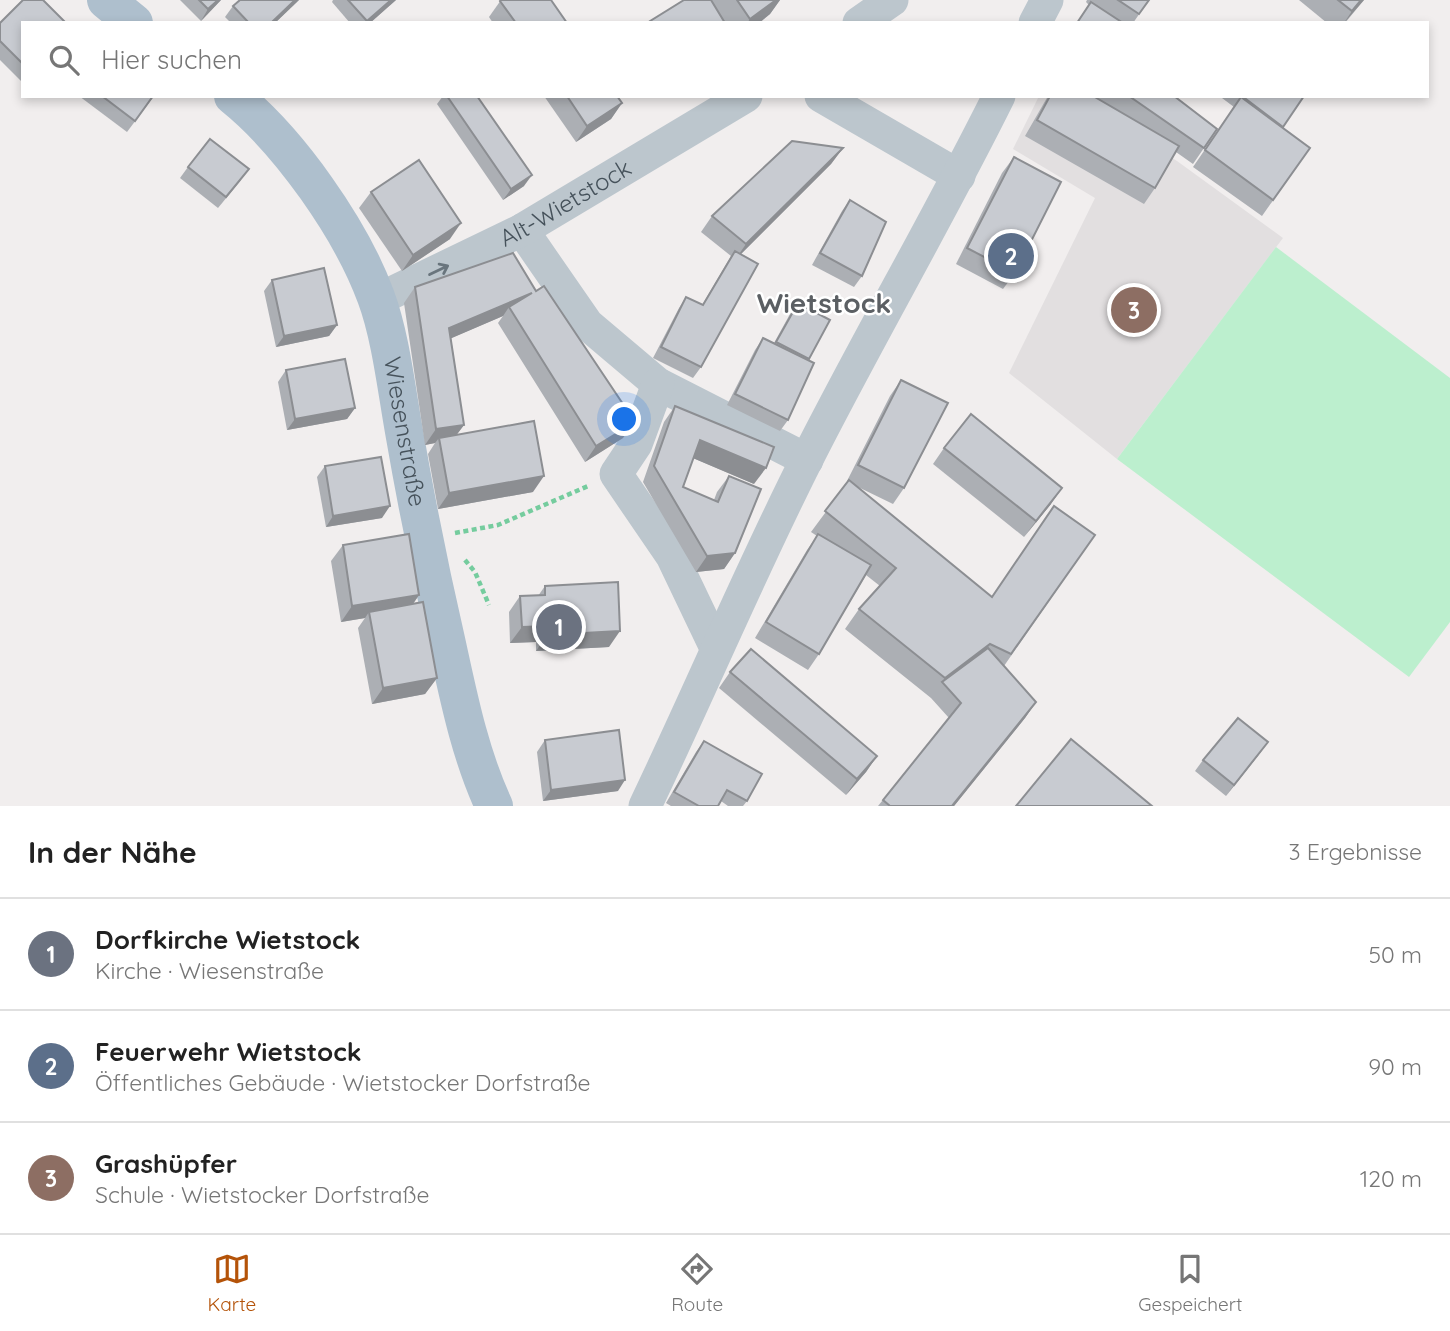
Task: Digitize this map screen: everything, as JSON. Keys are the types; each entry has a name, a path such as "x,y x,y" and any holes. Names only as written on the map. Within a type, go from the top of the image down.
{"main road":[{"path":"106,0 132,21"},
{"name":"Wiesenstraße","path":"235,98 272,133 306,175 358,258 377,300 433,537 462,711 481,778 494,806"}],"street":[{"path":"862,21 892,0"},
{"path":"1036,21 1047,0"},
{"name":"Alt-Wietstock","path":"377,300 522,230 743,98"},
{"path":"824,98 959,176"},
{"path":"645,806 716,648 807,460 998,98"},
{"path":"522,230 587,324 658,384 807,460"},
{"path":"658,384 636,444 616,474 672,556 716,648"}],"path":[{"path":"433,537 498,525 616,474"},
{"path":"433,537 475,572 489,604"}],"shaded area":[{"path":"1038,98 1076,98 1177,161 1283,238 1117,459 1009,373 1095,198 1013,149"}],"green space":[{"path":"1276,247 1450,378 1450,622 1409,677 1117,459"}],"building":[{"path":"23,0 43,0 64,21 21,21 21,62 0,41 0,23"},
{"path":"199,0 218,0 208,9"},
{"path":"240,0 295,0 273,21 247,21 233,6"},
{"path":"348,0 391,0 367,21"},
{"path":"551,0 566,21 515,21 500,1"},
{"path":"684,0 711,0 724,21 650,21"},
{"path":"737,0 776,0 750,19"},
{"path":"1118,0 1149,0 1139,14"},
{"path":"1338,0 1361,0 1352,11"},
{"path":"1091,2 1120,21 1078,21"},
{"path":"105,98 152,98 135,121"},
{"path":"448,98 478,98 532,175 511,189"},
{"path":"568,98 618,98 622,103 587,126"},
{"path":"1049,98 1096,98 1179,146 1155,188 1037,120"},
{"path":"1132,98 1177,98 1217,129 1204,148"},
{"path":"1240,98 1310,148 1273,200 1205,150"},
{"path":"1245,98 1303,98 1283,127"},
{"path":"210,139 249,169 226,197 188,167"},
{"path":"792,141 843,148 746,244 712,216"},
{"path":"1014,157 1061,182 1015,273 967,248"},
{"path":"419,160 461,223 413,255 371,192"},
{"path":"850,200 886,222 862,276 820,253"},
{"path":"735,251 758,264 701,367 661,347 686,297 703,305"},
{"path":"513,253 536,291 544,286 635,422 596,446 509,307 532,293 449,328 464,425 436,429 415,287"},
{"path":"324,268 337,325 284,336 272,280"},
{"path":"798,303 830,320 809,359 776,342"},
{"path":"763,338 814,363 788,420 735,394"},
{"path":"345,359 355,408 295,419 286,370"},
{"path":"901,380 948,403 904,488 858,465"},
{"path":"675,406 774,447 766,468 700,440 683,487 718,502 729,476 761,489 735,553 707,556 654,466"},
{"path":"971,414 1062,488 1036,521 944,448"},
{"path":"534,421 544,476 449,493 439,438"},
{"path":"381,457 390,506 333,516 325,466"},
{"path":"849,480 992,597 1054,506 1095,535 1011,654 990,644 945,678 859,609 896,568 825,511"},
{"path":"409,534 419,595 352,606 343,545"},
{"path":"818,534 871,565 819,654 766,622"},
{"path":"618,582 620,631 547,635 547,626 522,627 520,596 545,595 545,586"},
{"path":"423,602 437,678 383,688 369,612"},
{"path":"988,648 1036,702 952,806 890,806 883,800 961,703 942,682"},
{"path":"751,649 877,756 857,779 730,672"},
{"path":"1238,718 1268,742 1234,785 1203,760"},
{"path":"619,730 625,780 551,790 545,740"},
{"path":"1071,739 1152,806 1016,806"},
{"path":"704,741 762,774 747,801 727,790 718,806 699,806 674,792"}],"place":[{"name":"Feuerwehr Wietstock","path":"1011,256"},
{"name":"Grashüpfer","path":"1134,310"},
{"name":"Dorfkirche Wietstock","path":"559,627"}],"district":[{"name":"Wietstock","path":"824,303"}]}
